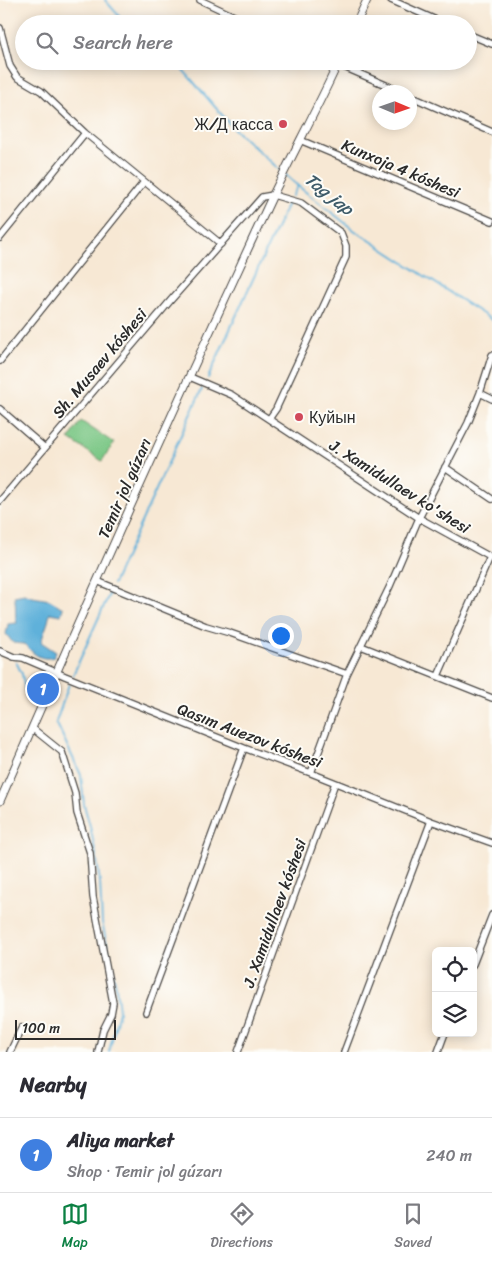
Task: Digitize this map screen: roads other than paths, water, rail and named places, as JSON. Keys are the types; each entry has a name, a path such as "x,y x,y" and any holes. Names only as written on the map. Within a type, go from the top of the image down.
{"street":[{"path":"200,0 231,15"},
{"path":"360,15 367,0"},
{"path":"391,0 425,15"},
{"path":"0,28 10,66 17,77 41,91 85,133 221,244"},
{"path":"477,38 492,44"},
{"path":"300,140 335,70"},
{"path":"353,70 387,85"},
{"path":"417,99 492,132"},
{"path":"0,238 85,133"},
{"name":"Temir jol gúzarı","path":"0,801 97,581 300,140"},
{"name":"Kunxoja 4 kóshesi","path":"300,140 492,221"},
{"path":"0,361 144,182"},
{"path":"269,419 276,409 346,257 346,246 341,233 301,204 275,192"},
{"name":"Sh. Musaev kóshesi","path":"0,502 171,300 262,197 275,192"},
{"path":"311,773 347,674 390,586 419,518 468,423 492,355"},
{"name":"J. Xamidullaev ko'shesi","path":"190,377 232,395 419,518 491,557"},
{"path":"480,393 492,399"},
{"path":"0,409 45,448"},
{"path":"445,467 492,499"},
{"path":"438,676 491,557"},
{"path":"97,581 206,626 347,674"},
{"path":"361,646 492,698"},
{"name":"Qasım Auezov kóshesi","path":"0,651 14,657 23,658 244,748 492,843"},
{"path":"32,728 62,752 75,793 77,813 90,853 93,898 114,1003 103,1030 98,1052"},
{"path":"146,1012 244,748"},
{"name":"J. Xamidullaev kóshesi","path":"238,1052 335,783"},
{"path":"344,1052 431,821"},
{"path":"477,953 492,915"},
{"path":"485,932 492,934"},
{"path":"10,1052 22,1026"},
{"path":"438,1052 444,1037"}],"water":[{"path":"24,594 50,600 63,608 61,615 50,613 41,642 56,652 54,657 45,658 37,656 24,644 13,643 6,634 8,624 17,623 14,596"}],"waterway":[{"name":"Tag jap","path":"105,0 118,15"},
{"name":"Tag jap","path":"183,70 235,130 298,186 354,230 492,320"},
{"path":"292,196 298,186"},
{"path":"208,378 288,203"},
{"path":"113,584 202,389"},
{"path":"73,675 111,590"},
{"path":"16,662 22,674 25,690 32,701"},
{"path":"69,684 56,722 81,775 84,805 96,855 100,882 102,922 116,986 119,1011 109,1052"}],"place":[{"name":"Ж/Д касса","path":"283,124"},
{"name":"Куйын","path":"299,417"},
{"name":"Aliya market","path":"43,689"}]}
